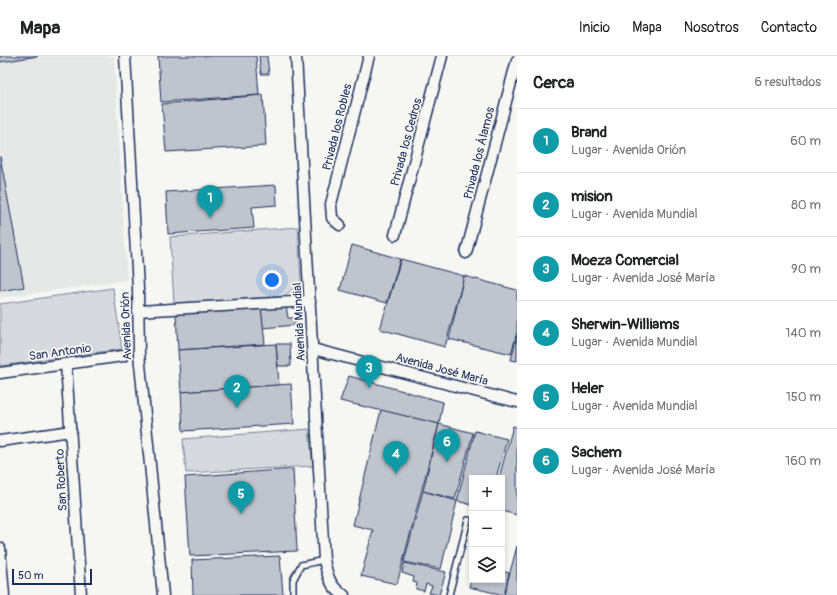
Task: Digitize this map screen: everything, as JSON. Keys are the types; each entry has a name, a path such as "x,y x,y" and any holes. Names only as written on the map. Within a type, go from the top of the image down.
{"street":[{"name":"Avenida Orión","path":"125,56 139,354 164,595"},
{"name":"Avenida Mundial","path":"296,56 324,560 332,586 344,595"},
{"name":"Privada los Robles","path":"340,225 332,218 331,204 369,56"},
{"name":"Privada los Cedros","path":"395,235 442,56"},
{"name":"Privada los Álamos","path":"466,253 514,84 517,60"},
{"path":"138,311 310,301"},
{"name":"Avenida José María","path":"313,349 517,402"},
{"name":"San Antonio","path":"0,373 123,356"},
{"name":"San Roberto","path":"66,364 72,431 81,595"},
{"path":"0,441 72,431"},
{"path":"0,548 4,595"}],"lane":[{"path":"449,595 468,520"},
{"path":"293,595 294,580 301,565 324,560"}],"shaded area":[{"path":"0,56 114,56 127,280 0,298"},
{"path":"298,227 301,282 284,296 174,304 170,237"},
{"path":"113,288 122,349 0,366 0,304"},
{"path":"309,429 313,466 186,473 183,439"}],"building":[{"path":"0,56 38,56 0,62"},
{"path":"158,56 256,56 259,95 161,102"},
{"path":"259,56 267,56 269,74 261,74"},
{"path":"263,95 266,146 166,152 162,104"},
{"path":"0,156 24,287 0,291"},
{"path":"276,185 277,205 252,207 254,228 168,234 166,192"},
{"path":"352,245 400,259 387,303 340,290"},
{"path":"401,259 464,276 445,347 380,329"},
{"path":"464,276 517,290 517,332 511,354 449,339"},
{"path":"286,305 288,318 295,318 295,325 263,328 261,307"},
{"path":"261,307 265,344 178,350 176,313"},
{"path":"517,335 517,361 511,360"},
{"path":"276,344 279,385 181,392 178,350"},
{"path":"276,344 290,344 291,366 278,366"},
{"path":"349,376 443,402 439,424 340,401"},
{"path":"291,384 294,424 183,431 181,392"},
{"path":"381,410 439,424 397,584 361,576 373,530 353,525"},
{"path":"439,424 473,433 455,499 423,491"},
{"path":"513,426 517,427 517,515 505,512 505,475 500,475"},
{"path":"475,431 507,439 497,475 469,475 469,504 457,501"},
{"path":"293,469 297,551 190,556 185,477"},
{"path":"423,491 457,501 441,569 404,562"},
{"path":"517,546 517,595 504,595"},
{"path":"280,556 283,595 193,595 192,560"},
{"path":"404,563 446,572 439,595 429,593 432,586 426,584 424,591 416,589 417,583 413,582 414,577 402,573"},
{"path":"505,572 509,573 504,595 469,587 470,583 505,583"}],"place":[{"name":"Brand","path":"210,218"},
{"name":"Moeza Comercial","path":"369,388"},
{"name":"mision","path":"237,408"},
{"name":"Sachem","path":"447,462"},
{"name":"Sherwin-Williams","path":"396,474"},
{"name":"Heler","path":"241,514"}]}
